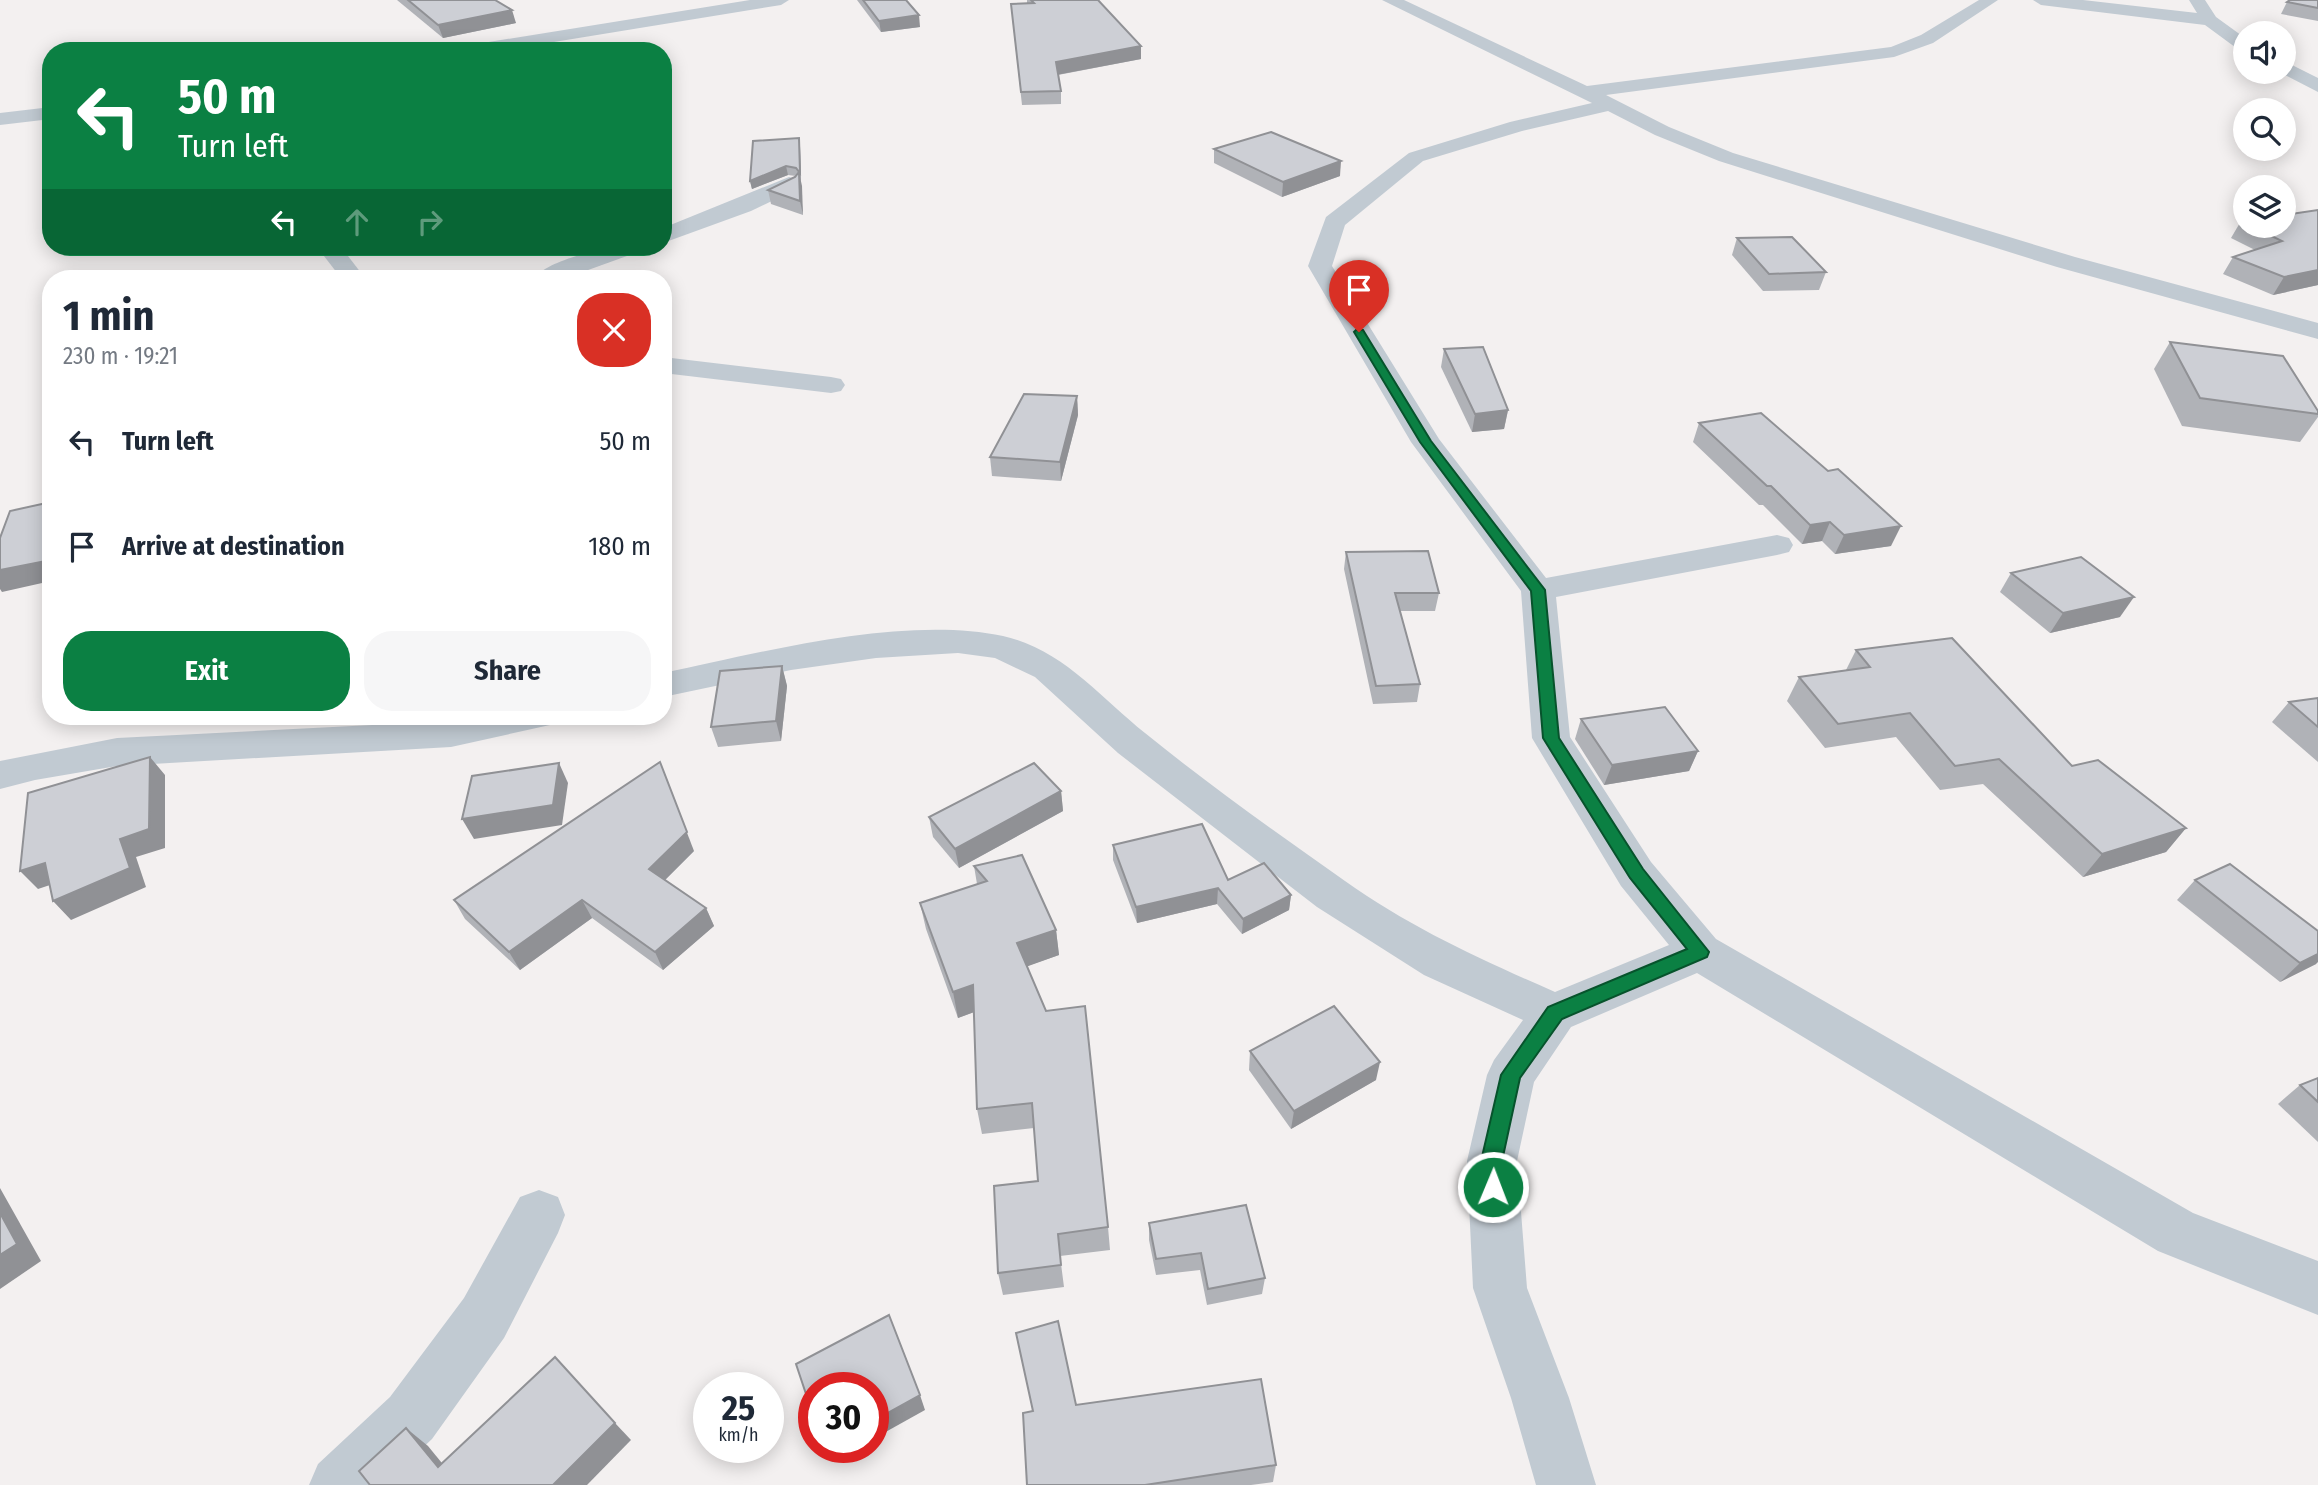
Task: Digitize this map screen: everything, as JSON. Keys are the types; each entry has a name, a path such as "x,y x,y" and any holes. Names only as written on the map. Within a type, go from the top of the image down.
{"street":[{"path":"520,42 781,0"},
{"path":"1390,0 1511,55 1662,131 1726,157 2066,262 2318,331"},
{"path":"1990,0 1927,39 1894,52 1598,99 1416,157 1334,222 1320,266 1426,442 1538,590 1551,738 1636,874 1700,952 2177,1233 2318,1288"},
{"path":"2041,0 2210,20"},
{"path":"2197,0 2210,20 2233,37"},
{"path":"2296,74 2318,86"},
{"path":"0,119 42,114"},
{"path":"672,233 744,206 789,184"},
{"path":"335,256 347,270"},
{"path":"564,270 603,256"},
{"path":"672,366 831,385"},
{"path":"1538,590 1777,545"},
{"path":"672,683 791,658 876,646 958,641 1003,648 1048,668 1132,743 1332,895 1440,962 1555,1013"},
{"path":"0,775 117,752 451,734 494,725"},
{"path":"1566,1485 1540,1398 1500,1288 1492,1161 1511,1075 1555,1013 1700,952"},
{"path":"339,1485 411,1418 484,1318 539,1215"}],"building":[{"path":"408,0 495,0 512,10 438,25"},
{"path":"863,0 906,0 919,15 879,21"},
{"path":"1031,0 1098,0 1141,46 1056,62 1061,91 1021,92 1011,4 1034,3"},
{"path":"2318,0 2318,8 2287,2"},
{"path":"1271,132 1341,161 1283,182 1214,149"},
{"path":"799,138 800,173 796,168 786,166 750,181 753,141"},
{"path":"799,172 800,201 768,190 795,177"},
{"path":"2318,210 2318,270 2284,277 2233,257 2282,241 2276,238 2296,238 2296,213"},
{"path":"1792,237 1826,272 1769,274 1737,238"},
{"path":"2170,342 2283,356 2318,414 2200,398"},
{"path":"1483,347 1508,410 1475,414 1444,349"},
{"path":"1024,394 1077,396 1060,462 990,457"},
{"path":"1761,413 1828,471 1838,469 1901,526 1844,535 1830,522 1810,525 1771,486 1767,486 1699,423"},
{"path":"42,504 42,562 0,570 0,538 10,511"},
{"path":"1428,551 1439,593 1395,593 1420,684 1376,686 1346,552"},
{"path":"2081,557 2134,597 2063,613 2011,573"},
{"path":"1952,638 2072,766 2098,760 2186,828 2102,854 1999,759 1955,766 1910,713 1838,724 1799,677 1870,667 1856,650"},
{"path":"782,666 776,721 711,727 720,671"},
{"path":"2318,698 2318,727 2289,702"},
{"path":"1665,707 1698,751 1612,765 1581,719"},
{"path":"150,757 149,829 120,839 130,868 53,901 45,863 20,871 28,793"},
{"path":"660,762 687,832 649,869 706,908 655,952 582,900 509,952 454,900"},
{"path":"559,763 553,805 462,819 472,776"},
{"path":"1034,763 1061,791 955,849 929,817"},
{"path":"1202,824 1228,880 1264,863 1291,895 1243,919 1218,888 1136,907 1113,845"},
{"path":"1022,855 1056,930 1017,943 1046,1011 1085,1006 1108,1227 1058,1234 1061,1265 998,1273 994,1186 1038,1181 1032,1103 977,1109 973,985 953,992 920,903 987,881 974,866"},
{"path":"2230,864 2318,931 2318,954 2300,963 2195,880"},
{"path":"1334,1006 1380,1062 1294,1111 1250,1051"},
{"path":"2318,1078 2318,1102 2300,1085"},
{"path":"1246,1205 1265,1278 1208,1289 1201,1253 1156,1259 1149,1223"},
{"path":"0,1213 17,1244 0,1255"},
{"path":"889,1315 920,1395 889,1412 889,1372 799,1372 796,1364"},
{"path":"1058,1321 1076,1405 1261,1379 1276,1465 1145,1485 1027,1485 1023,1413 1033,1411 1016,1333"},
{"path":"555,1357 615,1423 553,1485 370,1485 359,1471 406,1428 438,1467"}],"route":[{"path":"1359,332 1426,442 1538,590 1551,738 1636,874 1700,952 1555,1013 1511,1075 1492,1161 1493,1187"}]}
